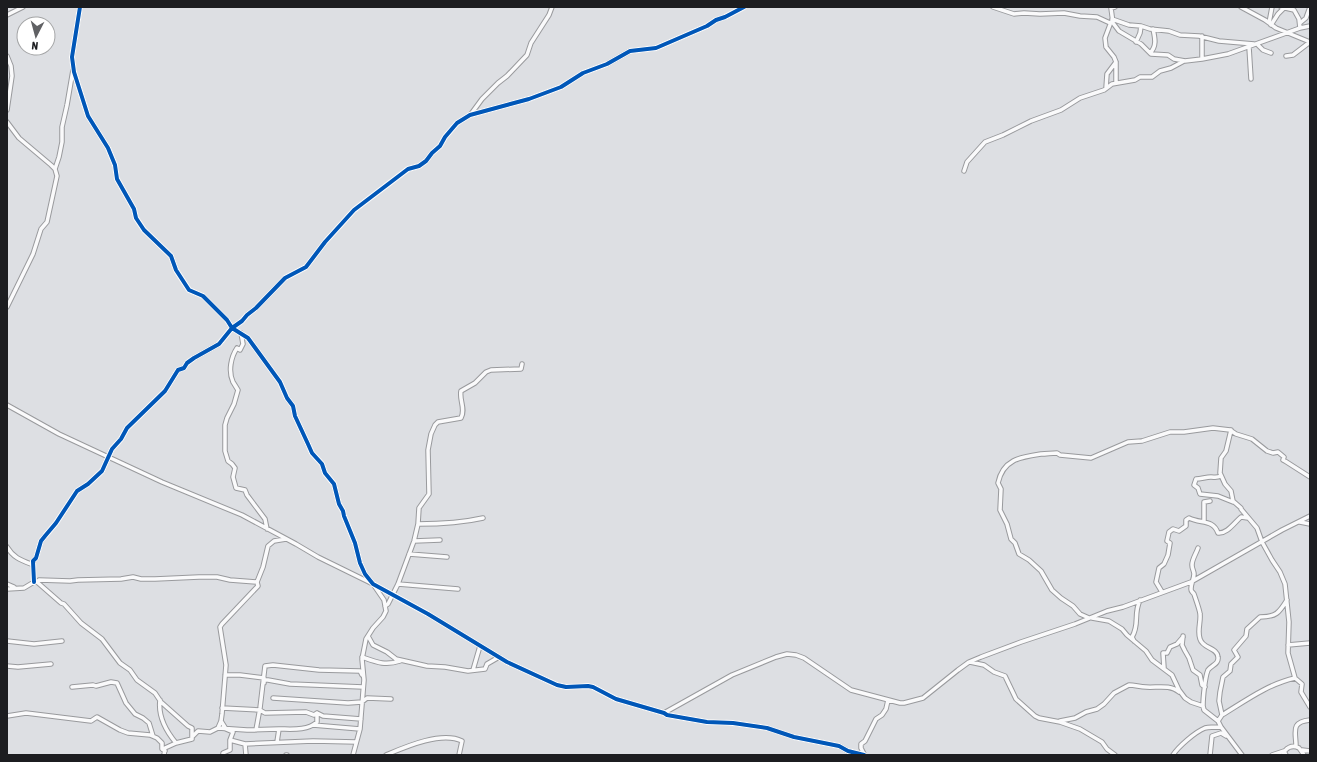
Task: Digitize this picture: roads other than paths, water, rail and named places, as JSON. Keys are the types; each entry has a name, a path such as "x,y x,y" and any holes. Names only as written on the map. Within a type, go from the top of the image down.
{"street":[{"path":"7,15 23,7"},
{"path":"80,7 72,58 73,67 88,116 108,148 117,179 134,209 137,221 171,256 176,270 189,290 200,294 206,299 227,320 232,328 242,333 252,343 280,382 312,453 322,464 325,473 334,484 339,504 344,511 344,516 355,542 360,563 365,574 384,600 386,611 368,636 362,657 364,678 361,719 353,755"},
{"path":"192,739 192,728 160,700 155,693 137,680 130,670 120,664 102,639 81,623 64,604 60,603 35,582 32,562 36,558 41,541 56,523 77,491 88,484 94,477 99,475 110,457 112,449 127,428 165,391 178,370 184,368 187,363 194,358 219,344 232,328 256,308 285,278 306,267 324,242 354,210 408,169 420,166 426,161 440,146 454,126 470,115 482,99 527,55 531,43 549,15 552,7"},
{"path":"470,115 529,99 561,87 583,73 607,64 626,52 656,48 707,26 716,20 725,18 744,7"},
{"path":"993,7 1014,14 1064,13 1097,17 1129,25 1169,31 1180,35 1202,36 1219,41 1256,44 1263,50 1271,53"},
{"path":"1112,7 1110,28 1106,34 1105,43 1114,56 1116,62 1116,83"},
{"path":"1241,7 1287,33 1310,42"},
{"path":"1270,24 1272,7"},
{"path":"1270,24 1283,7 1294,10 1298,16 1300,28"},
{"path":"1300,23 1306,18 1310,7"},
{"path":"1111,21 1119,31 1140,44 1150,53 1168,55 1174,59 1184,61 1222,56 1300,28 1310,26"},
{"path":"1136,42 1141,26"},
{"path":"1150,53 1155,44 1153,29"},
{"path":"1202,36 1202,59"},
{"path":"1286,56 1293,55 1310,42"},
{"path":"1249,47 1252,79"},
{"path":"7,56 11,66 12,76 7,110"},
{"path":"964,171 967,162 985,142 1004,136 1031,121 1061,110 1080,98 1104,90 1108,86 1135,80 1140,77 1152,78 1160,71 1184,61"},
{"path":"1106,88 1107,74 1116,62"},
{"path":"55,169 62,142 62,127 73,67"},
{"path":"7,122 19,138 55,169 57,176 47,222 41,229 33,254 7,307"},
{"path":"242,333 243,344 240,350 238,348 233,355 231,362 233,381 238,390 225,426 226,451 228,461 235,468 233,477 236,488 245,490 247,495 266,520 267,529"},
{"path":"385,606 388,604 398,584 414,541 418,524 419,508 429,494 428,450 431,434 435,425 442,421 461,418 463,412 461,391 475,383 486,372 491,370 522,369 522,364"},
{"path":"7,405 59,434 162,482 242,515 318,557 373,584 428,614 499,658 557,685 566,687 593,687 616,699 667,715 707,722 733,723 762,727 794,737 839,746 848,751 865,755"},
{"path":"1185,698 1179,690 1172,674 1152,660 1146,651 1126,635 1122,629 1108,621 1090,618 1080,614 1073,606 1052,590 1044,574 1029,560 1019,554 1015,543 1010,539 1007,524 1000,508 1000,488 998,482 1005,469 1014,460 1032,455 1057,453 1060,455 1091,458 1128,442 1142,441 1170,432 1184,432 1213,428 1231,430 1236,434 1252,439 1267,451 1280,453 1284,457 1283,460 1310,477"},
{"path":"1231,430 1227,448 1220,460 1220,473 1225,484 1231,490 1231,496 1234,502"},
{"path":"1221,476 1218,478 1211,477 1196,479 1194,485 1198,488 1200,494 1218,496 1234,502 1242,508 1241,510 1257,528 1262,542 1280,572 1285,584 1287,600 1289,622 1288,653 1295,678 1302,684 1301,692 1310,707"},
{"path":"1204,521 1204,502 1210,501"},
{"path":"664,714 732,675 787,654 796,654 804,658 851,690 904,703 923,698 969,662 1191,582 1310,516"},
{"path":"1162,592 1156,582 1159,568 1164,564 1168,555 1170,543 1167,541 1169,532 1173,529 1179,531 1184,528 1186,520 1189,518 1196,521 1204,521 1216,528 1218,533 1221,534 1241,517 1249,518"},
{"path":"418,524 449,524 470,520 474,521 483,518"},
{"path":"1299,522 1310,524"},
{"path":"218,728 221,721 226,664 220,627 257,589 257,582 263,567 268,546 274,541 286,538"},
{"path":"414,541 440,540"},
{"path":"7,547 13,556 32,562"},
{"path":"1198,548 1193,559 1192,566 1194,573 1191,582 1191,590 1194,594 1200,614 1200,639 1209,648 1218,652 1219,659 1217,663 1209,669 1205,679 1203,706 1204,710 1218,721 1221,728 1242,755"},
{"path":"409,554 447,557"},
{"path":"7,589 24,588 39,580 70,581 121,579 133,577 141,579 155,579 217,577 257,582"},
{"path":"7,584 15,588"},
{"path":"398,584 458,588"},
{"path":"1135,642 1132,637 1137,628 1136,610 1140,600"},
{"path":"1222,715 1219,696 1222,679 1226,673 1230,671 1231,664 1238,656 1234,650 1246,636 1247,630 1260,617 1269,617 1277,614 1287,600"},
{"path":"368,636 373,645 379,647 396,659 427,666 468,671 485,669 488,664 499,658"},
{"path":"1164,668 1163,653 1167,653 1170,647 1177,644 1183,636 1182,645 1193,670 1200,675 1202,685 1205,687"},
{"path":"7,642 34,644 62,641"},
{"path":"1288,645 1310,643"},
{"path":"473,670 480,646"},
{"path":"362,657 378,663 391,664 401,660"},
{"path":"969,662 984,665 994,672 1004,676 1011,692 1019,702 1039,718 1076,727 1102,742 1107,749 1115,755"},
{"path":"7,666 18,667 51,664"},
{"path":"262,694 265,666 273,665 319,670 360,671 364,678"},
{"path":"225,675 240,675 273,680"},
{"path":"1218,721 1222,715 1263,690 1286,680 1295,678"},
{"path":"256,730 264,680 290,684 363,688"},
{"path":"72,687 96,686 111,682 117,683 126,703 135,714 149,723 154,736"},
{"path":"1057,722 1075,718 1086,712 1097,709 1114,694 1129,685 1176,689 1191,702 1203,706"},
{"path":"273,698 348,703 362,702 367,698 391,699"},
{"path":"160,700 160,709 166,729 176,743"},
{"path":"865,755 861,748 861,744 865,741 876,719 886,710 888,700"},
{"path":"222,708 260,710 265,713 306,712 314,715 317,713 323,716 361,719"},
{"path":"7,716 26,713 91,720 97,717 128,733 154,736 162,743 164,753"},
{"path":"313,725 317,722 317,713"},
{"path":"1296,746 1294,732 1295,726 1310,720"},
{"path":"221,721 226,729 233,732 230,740 230,750 223,753 223,755"},
{"path":"192,739 193,734 198,731 210,732 218,728 256,730 301,728 313,725 360,729"},
{"path":"1173,755 1186,741 1202,730 1210,727 1221,728"},
{"path":"277,742 279,729"},
{"path":"1210,755 1211,739 1214,735 1221,733 1228,737"},
{"path":"386,755 413,744 440,738 458,740 462,742 459,755"},
{"path":"164,753 165,748 176,743 192,739"},
{"path":"230,740 245,744 313,741 356,742"},
{"path":"245,744 246,755"},
{"path":"1272,755 1284,754 1287,748 1296,746 1302,750 1310,750"},
{"path":"1302,750 1304,755"}]}
